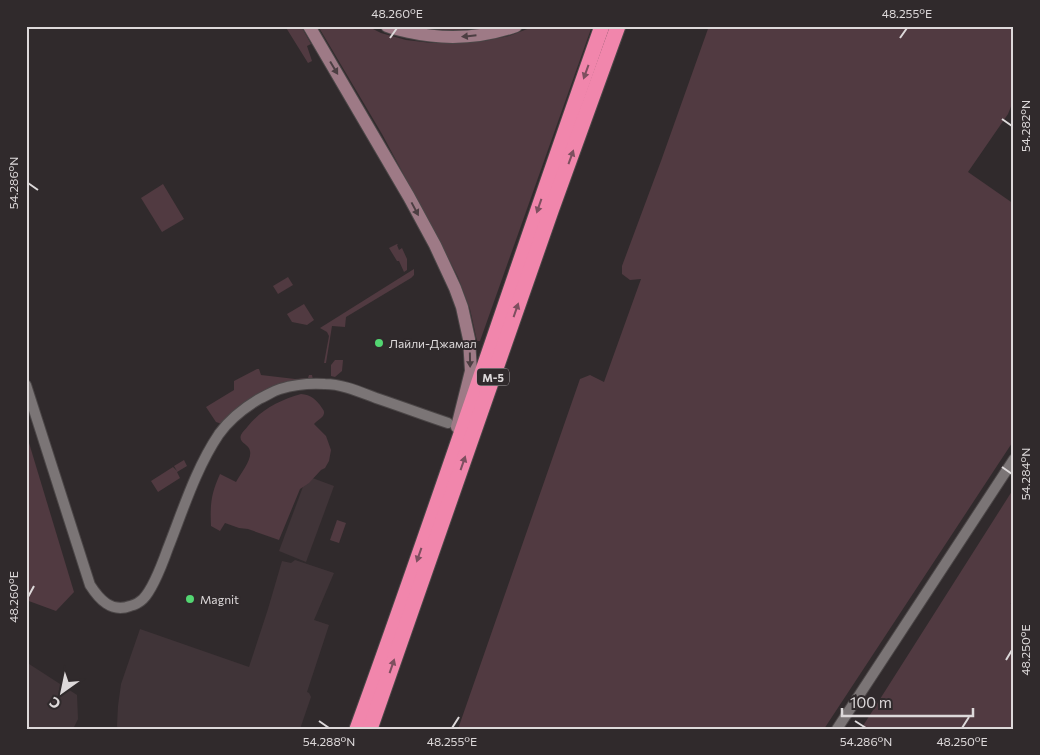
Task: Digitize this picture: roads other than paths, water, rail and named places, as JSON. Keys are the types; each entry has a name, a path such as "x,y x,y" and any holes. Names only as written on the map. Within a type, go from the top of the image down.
{"highway":[{"name":"М-5","path":"370,729 375,697 441,493 602,26"},
{"name":"М-5","path":"357,729 375,697 618,26"}],"street":[{"path":"309,26 414,206 435,245 462,307 469,339 471,371 441,493"},
{"path":"387,26 413,33 461,37 484,35 516,26"},
{"path":"26,385 90,585 102,601 110,606 119,608 127,607 143,599 156,576 200,468 220,433 232,419 248,406 278,389 326,384 351,389 448,424"},
{"path":"837,729 1014,459"}],"place":[{"name":"Лайли-Джамал","path":"379,343"},
{"name":"Magnit","path":"190,599"}]}
